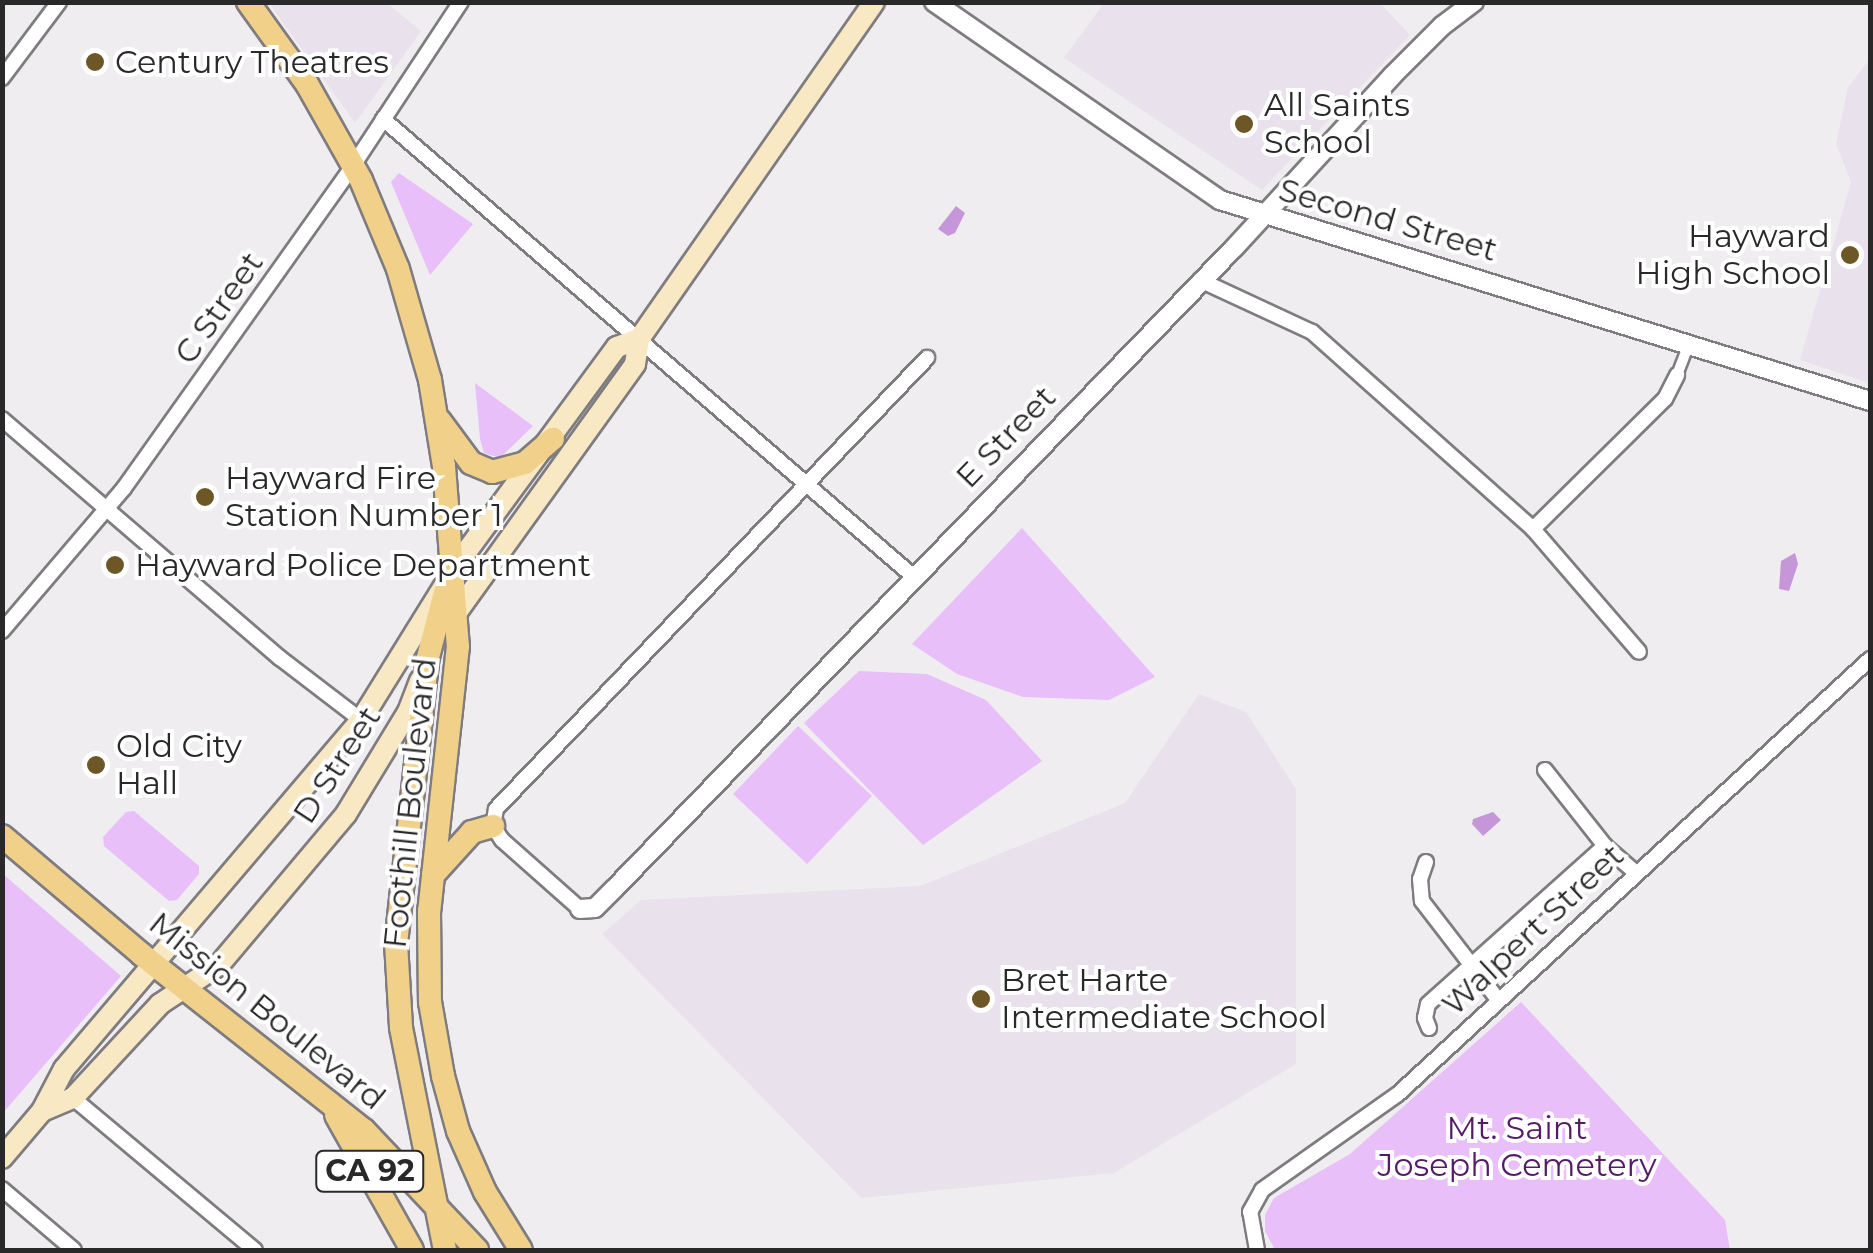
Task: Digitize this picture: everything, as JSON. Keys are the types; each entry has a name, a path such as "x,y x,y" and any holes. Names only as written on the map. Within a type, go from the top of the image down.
{"main road":[{"name":"Foothill Boulevard","path":"248,2 308,84 354,164 402,280 437,416 450,573 457,611 458,662 433,875 427,968 437,1052 458,1131 494,1209 521,1250"},
{"name":"D Street","path":"42,1111 72,1098 160,1004 212,973 338,826 408,712 427,661 457,611 491,570 635,364 639,339 874,2"},
{"name":"D Street","path":"2,1158 42,1111 64,1070 361,720 450,573 617,348 639,339"},
{"path":"437,416 465,456 492,472 526,463 552,439"},
{"name":"Foothill Boulevard","path":"435,1202 404,1045 396,964 398,904 427,661 450,573"},
{"path":"433,875 472,832 494,826"},
{"name":"Mission Boulevard","path":"2,836 184,989 324,1095 435,1202 477,1250"},
{"name":"CA 92","path":"324,1095 389,1202 412,1250"},
{"name":"CA 92","path":"435,1202 444,1250"}],"street":[{"path":"2,78 59,2"},
{"name":"C Street","path":"2,631 108,508 354,164 462,2"},
{"name":"Second Street","path":"934,2 1220,200 1690,342 1870,401"},
{"name":"E Street","path":"580,909 595,908 606,897 1265,215 1442,26 1474,2"},
{"path":"383,119 914,577"},
{"path":"1200,280 1242,303 1301,323 1533,529 1639,652"},
{"path":"1533,529 1664,399 1690,342"},
{"path":"580,909 502,840 494,826 494,814 506,794 927,358"},
{"path":"2,419 280,658 361,720"},
{"name":"Walpert Street","path":"1255,1246 1250,1212 1262,1190 1374,1114 1870,659"},
{"path":"1545,770 1606,846 1635,872"},
{"path":"1429,1028 1425,1018 1428,1004 1606,846"},
{"path":"1426,862 1420,880 1422,901 1499,1001"},
{"path":"72,1098 255,1250"},
{"path":"2,1188 74,1250"}],"shaded area":[{"path":"269,3 387,3 421,31 355,123"},
{"name":"All Saints School","path":"1104,3 1380,3 1410,35 1262,190 1064,58"},
{"name":"Hayward High School","path":"1870,59 1870,383 1800,360 1851,182 1836,144 1848,87"},
{"path":"956,206 965,213 955,233 948,236 938,229"},
{"path":"1795,553 1798,564 1789,591 1779,589 1781,561"},
{"name":"Bret Harte Intermediate School","path":"1199,694 1246,712 1296,789 1296,1064 1114,1173 861,1198 602,934 641,900 920,886 1125,803"},
{"path":"1493,812 1501,820 1483,836 1472,824 1473,819"}],"green space":[{"path":"399,173 473,224 430,275 391,182"},
{"path":"475,383 533,426 500,458 484,453"},
{"path":"1022,528 1155,677 1109,700 1023,697 957,674 912,644"},
{"path":"859,671 927,674 986,700 1042,761 923,845 804,723"},
{"path":"798,726 872,796 807,864 733,794"},
{"path":"134,811 199,866 199,874 177,900 169,901 104,846 103,837 126,812"},
{"path":"2,874 121,976 3,1113"},
{"name":"Mt. Saint Joseph Cemetery","path":"1521,1002 1725,1220 1730,1250 1274,1248 1265,1231 1265,1215 1274,1198 1350,1154"}],"place":[{"name":"Century Theatres","path":"95,62"},
{"name":"All Saints School","path":"1244,124"},
{"name":"Hayward High School","path":"1850,255"},
{"name":"Hayward Fire Station Number 1","path":"205,497"},
{"name":"Hayward Police Department","path":"115,565"},
{"name":"Old City Hall","path":"96,765"},
{"name":"Bret Harte Intermediate School","path":"981,999"}]}
